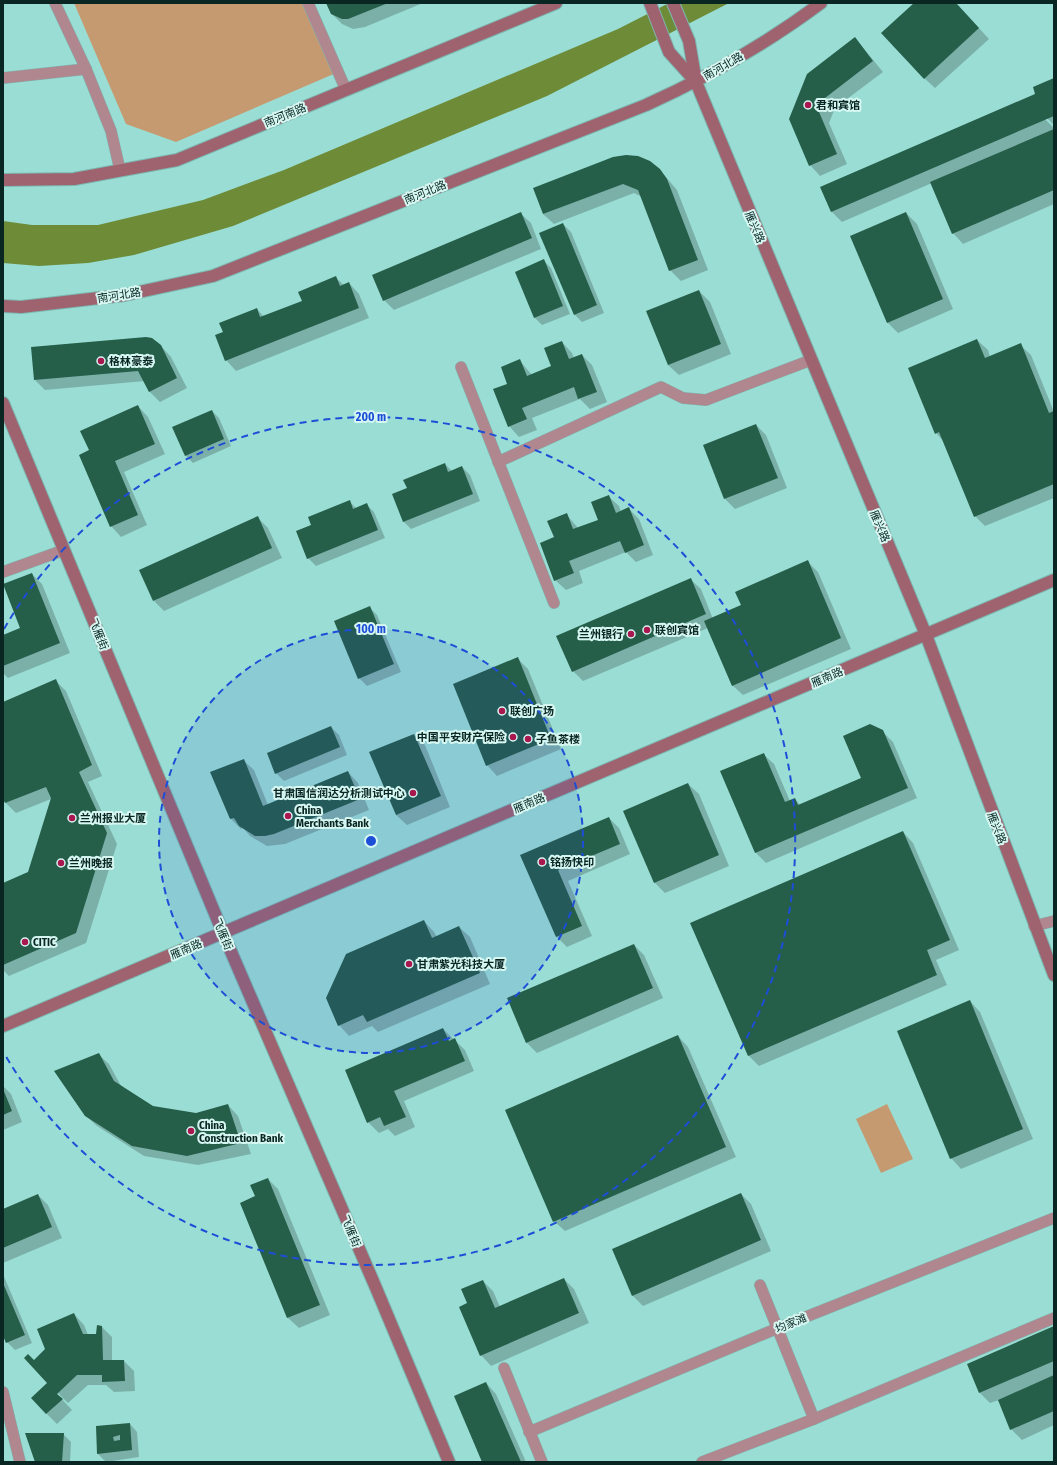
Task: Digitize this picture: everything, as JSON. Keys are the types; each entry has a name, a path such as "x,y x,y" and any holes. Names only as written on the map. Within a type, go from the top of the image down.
{"street":[{"path":"55,3 86,69 111,131 120,170"},
{"path":"308,3 346,90"},
{"name":"南河南路","path":"3,180 74,179 177,160 556,3"},
{"path":"650,3 669,52 696,82"},
{"path":"673,3 689,41 696,82"},
{"name":"南河北路","path":"3,306 21,308 125,295 213,276 646,105 696,82 785,30 821,3"},
{"path":"3,78 86,69"},
{"name":"雁兴路","path":"696,82 926,635 1034,926 1054,975"},
{"path":"498,462 661,387 683,398 706,400 811,360"},
{"path":"461,367 554,603"},
{"name":"飞雁街","path":"3,403 222,933 376,1288 448,1462"},
{"path":"3,572 64,550"},
{"name":"雁南路","path":"3,1026 1054,580"},
{"path":"1034,926 1054,921"},
{"name":"均家滩","path":"529,1432 778,1328 1054,1218"},
{"path":"760,1285 814,1418"},
{"path":"702,1462 814,1418 1054,1318"},
{"path":"504,1368 542,1462"},
{"path":"3,1392 20,1462"}],"shaded area":[{"path":"74,3 314,3 343,70 176,142 126,124"},
{"path":"669,3 729,3 547,96 233,226 134,255 88,263 39,266 3,263 3,221 32,225 98,225 203,200 284,170 618,29"},
{"path":"887,1104 913,1159 881,1173 856,1119"}],"building":[{"path":"326,3 388,3 348,19 342,19 331,14"},
{"path":"914,3 956,3 979,28 924,79 881,33"},
{"name":"君和宾馆","path":"855,37 873,61 825,98 819,112 837,154 809,166 789,119 807,74"},
{"path":"1054,78 1054,116 831,212 820,187 1035,94 1033,87"},
{"path":"1054,129 1054,190 952,234 930,182"},
{"path":"626,155 638,156 650,161 660,169 667,179 698,260 669,271 638,190 623,184 543,214 533,188 613,157"},
{"path":"521,212 532,238 383,301 372,275"},
{"path":"906,212 943,299 887,323 850,236"},
{"path":"563,223 597,305 574,315 539,233"},
{"path":"544,259 563,306 534,318 515,272"},
{"path":"336,276 340,286 349,282 359,308 225,361 215,335 223,332 219,323 257,308 260,317 302,301 298,292"},
{"path":"699,290 721,344 668,365 646,311"},
{"name":"格林豪泰","path":"146,337 152,338 161,345 177,378 149,392 138,371 34,380 31,347"},
{"path":"977,339 985,358 1021,343 1049,413 1054,411 1054,484 974,517 939,432 935,434 908,368"},
{"path":"562,341 569,359 582,354 597,392 578,399 574,387 522,408 527,419 508,427 493,389 507,384 501,367 520,359 527,376 551,366 544,348"},
{"path":"138,405 155,444 115,461 138,515 110,527 79,455 89,450 80,431"},
{"path":"212,410 224,439 185,456 172,427"},
{"path":"756,424 778,478 724,499 703,445"},
{"path":"445,463 448,472 462,466 473,494 403,522 392,494 407,488 403,480"},
{"path":"609,495 616,513 629,507 644,545 625,553 620,541 569,561 574,573 554,581 540,543 554,537 547,521 567,513 573,529 598,520 591,502"},
{"path":"350,500 353,509 367,503 378,530 307,559 296,531 311,525 308,517"},
{"path":"258,516 272,548 153,601 139,570"},
{"path":"808,560 841,638 732,686 704,621 741,605 735,592"},
{"path":"32,573 60,643 3,666 3,635 20,628 3,584"},
{"path":"691,578 706,614 572,672 556,636"},
{"path":"370,606 394,664 358,679 334,621"},
{"name":"联创广场","path":"518,657 551,739 486,766 453,684"},
{"name":"兰州报业大厦","path":"56,679 92,765 79,772 107,833 76,933 3,965 3,883 28,872 51,798 46,787 5,803 3,799 3,702"},
{"path":"870,724 883,730 908,788 755,853 720,771 764,753 785,802 795,798 798,805 861,778 843,736"},
{"path":"331,726 340,747 275,774 267,753"},
{"path":"414,734 441,796 396,815 369,752"},
{"path":"244,759 263,806 348,771 360,799 274,834 255,836 239,826 234,818 230,819 210,772"},
{"path":"688,783 719,855 654,883 623,811"},
{"path":"609,817 620,844 558,870 582,926 556,937 520,855"},
{"path":"903,831 950,940 927,950 937,975 748,1056 690,923"},
{"name":"甘肃紫光科技大厦","path":"424,920 432,938 459,926 480,973 367,1022 363,1015 338,1026 326,998 346,954"},
{"path":"634,944 653,988 526,1043 507,998"},
{"path":"970,1000 1023,1129 950,1159 897,1031"},
{"path":"443,1028 449,1041 455,1038 465,1061 394,1091 406,1117 384,1126 380,1117 367,1123 345,1070"},
{"path":"678,1035 726,1147 553,1222 505,1110"},
{"path":"99,1053 114,1081 153,1106 196,1113 228,1104 241,1143 187,1156 132,1146 85,1116 54,1071"},
{"path":"3,1089 12,1111 3,1115"},
{"path":"268,1178 320,1305 287,1318 240,1203 255,1196 250,1185"},
{"path":"741,1193 761,1240 632,1296 612,1249"},
{"path":"38,1194 52,1227 3,1248 3,1209"},
{"path":"564,1278 579,1313 480,1356 459,1307 467,1303 461,1289 483,1280 495,1308"},
{"path":"3,1283 25,1335 6,1343 3,1336"},
{"path":"74,1313 83,1334 96,1334 97,1325 102,1326 103,1360 124,1360 125,1381 102,1382 102,1375 77,1375 57,1394 63,1399 46,1414 31,1398 47,1383 24,1358 28,1354 34,1360 45,1349 37,1329"},
{"path":"1054,1326 1054,1361 979,1393 967,1364"},
{"path":"1054,1375 1054,1411 1010,1430 998,1400"},
{"path":"486,1382 521,1462 482,1462 454,1396"},
{"path":"130,1423 132,1450 97,1454 96,1426","holes":["120,1435 120,1440 114,1441 113,1437"]},
{"path":"25,1433 64,1433 62,1462 35,1462"}],"place":[{"name":"君和宾馆","path":"808,105"},
{"name":"格林豪泰","path":"101,361"},
{"name":"联创宾馆","path":"647,630"},
{"name":"兰州银行","path":"631,634"},
{"name":"联创广场","path":"502,711"},
{"name":"中国平安财产保险","path":"513,737"},
{"name":"子鱼茶楼","path":"528,739"},
{"name":"甘肃国信润达分析测试中心","path":"413,793"},
{"name":"China Merchants Bank","path":"288,816"},
{"name":"兰州报业大厦","path":"72,818"},
{"name":"铭扬快印","path":"542,862"},
{"name":"兰州晚报","path":"61,863"},
{"name":"CITIC","path":"25,942"},
{"name":"甘肃紫光科技大厦","path":"409,964"},
{"name":"China Construction Bank","path":"191,1131"}]}
